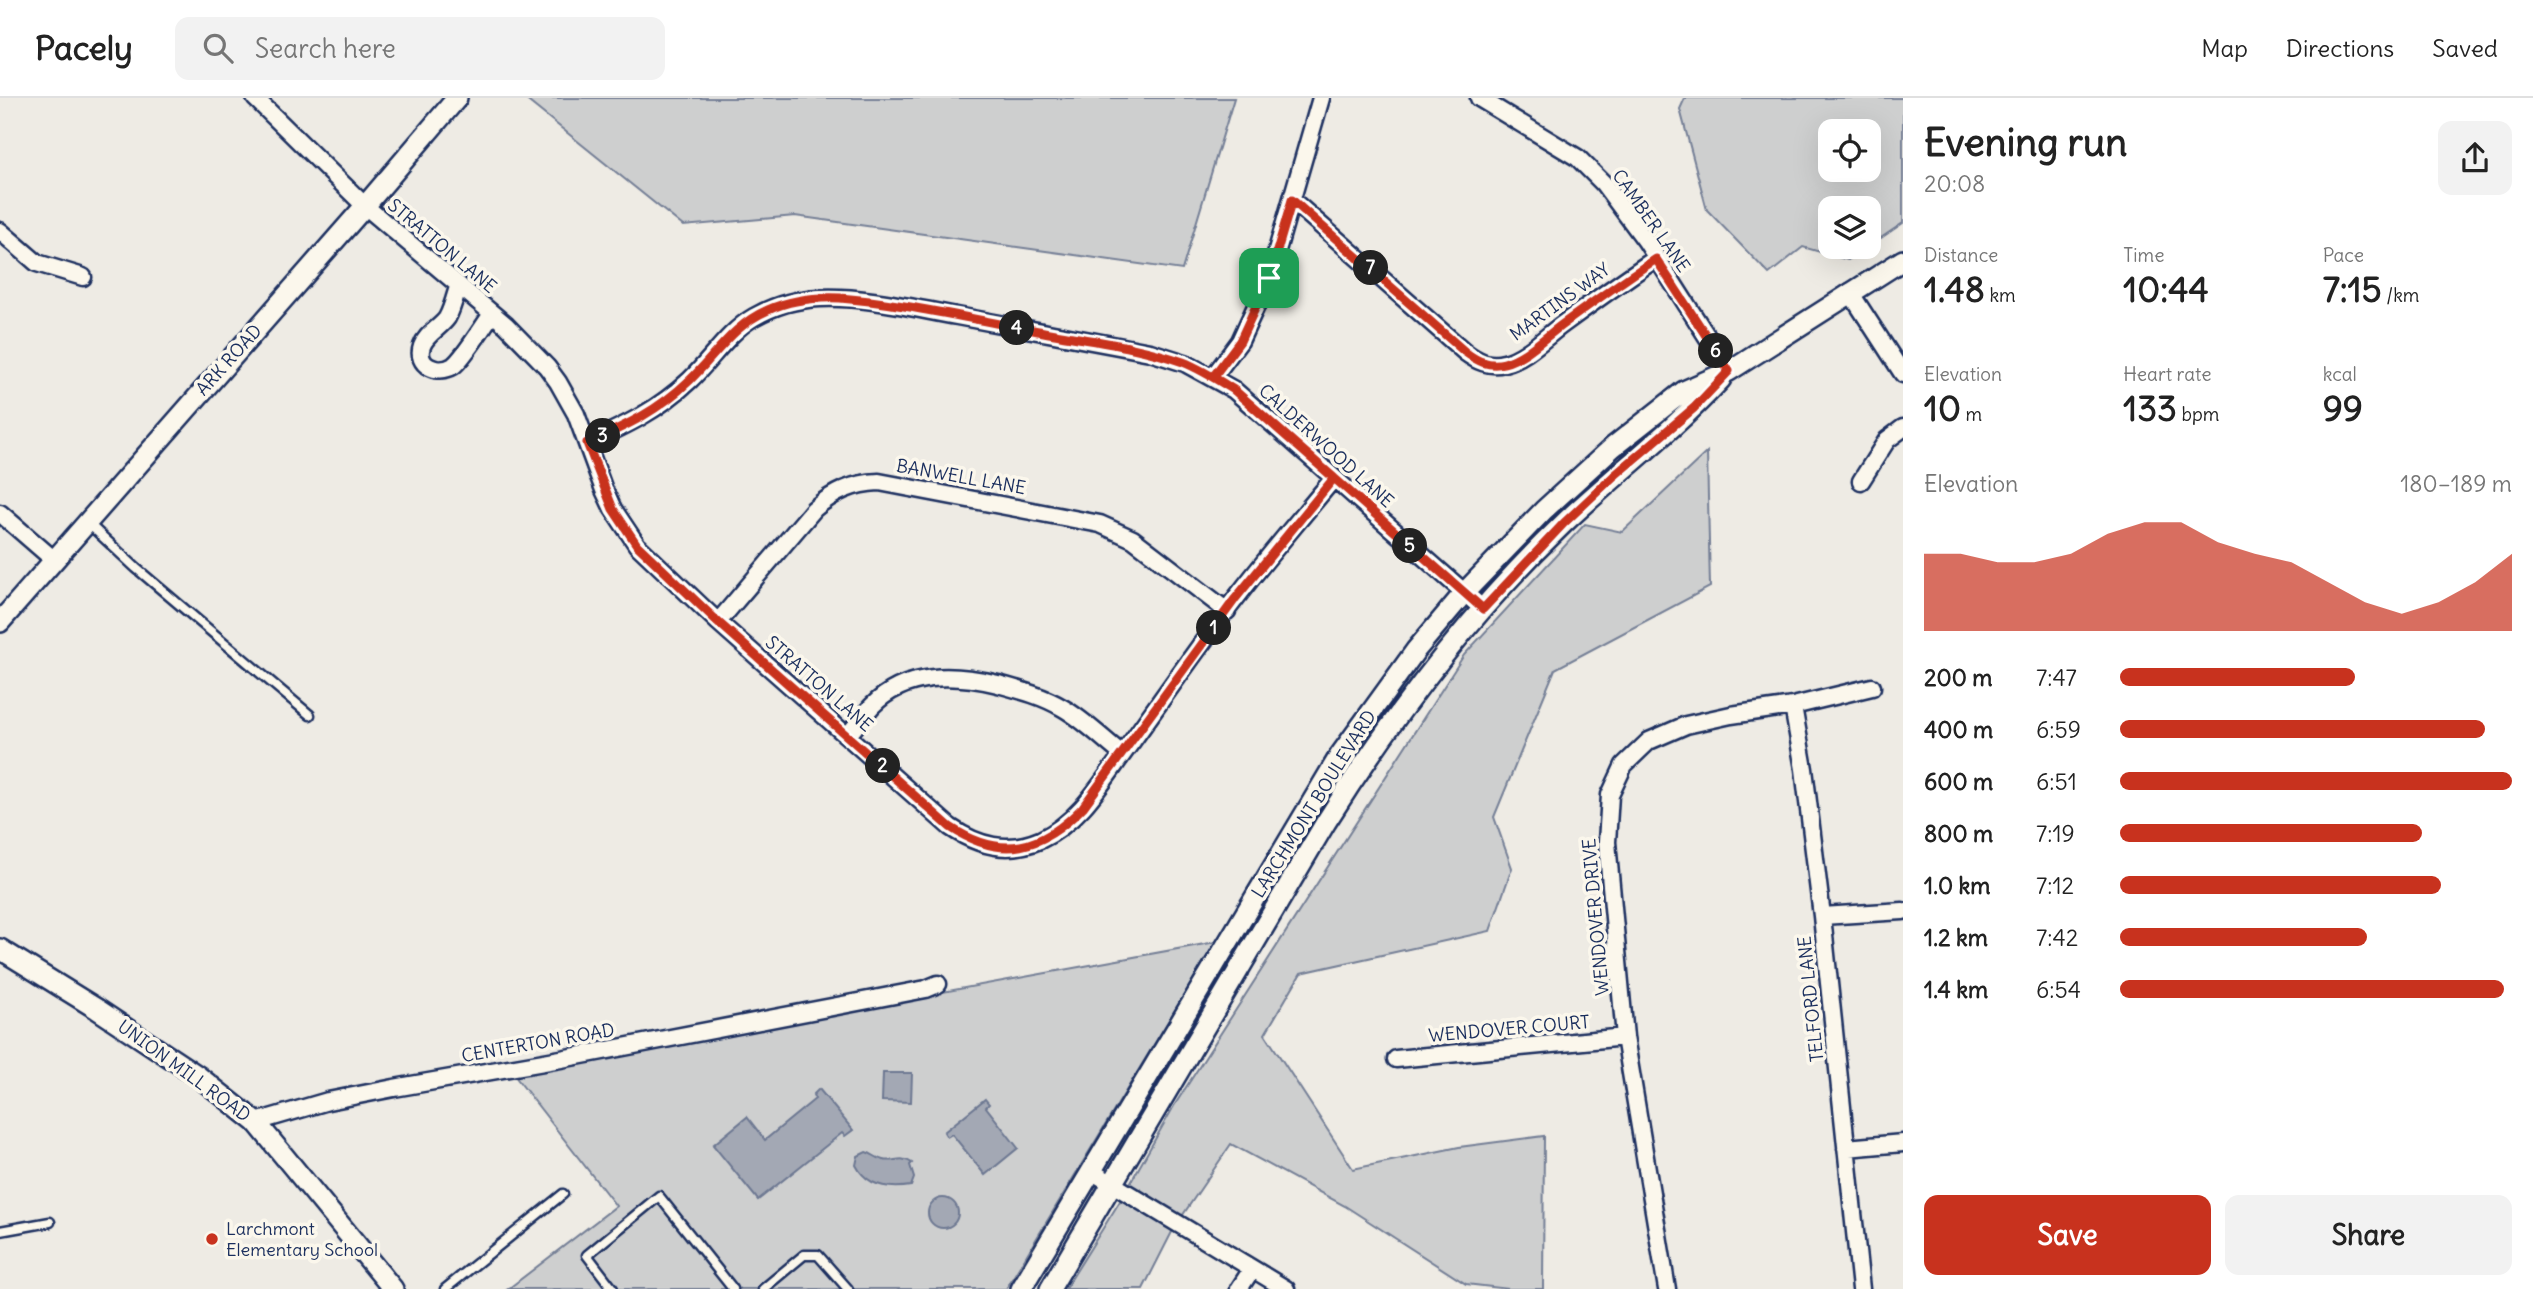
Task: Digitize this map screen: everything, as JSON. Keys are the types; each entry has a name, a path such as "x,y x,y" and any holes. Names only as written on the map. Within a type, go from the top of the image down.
{"street":[{"name":"STRATTON LANE","path":"255,98 365,206 534,353 558,382 576,414 604,490 624,528 652,560 718,622 950,827 966,838 984,845 1002,848 1021,846 1040,840 1071,820 1227,611 1334,478"},
{"name":"ARK ROAD","path":"0,622 457,98"},
{"path":"1213,377 1240,341 1269,278 1321,98"},
{"name":"CAMBER LANE","path":"1479,98 1578,158 1615,197 1729,371"},
{"name":"MARTINS WAY","path":"1292,200 1465,352 1476,360 1489,364 1502,364 1521,355 1656,259"},
{"path":"0,231 37,263 83,277"},
{"name":"LARCHMONT BOULEVARD","path":"1021,1289 1340,755 1416,650 1464,593 1544,510 1613,447 1684,391 1729,371 1903,260"},
{"path":"458,287 448,316 423,344 422,360 429,367 447,369 456,364 492,314"},
{"path":"1850,292 1903,374"},
{"name":"CALDERWOOD LANE","path":"587,443 638,421 691,379 736,329 784,304 840,298 902,306 1137,350 1185,363 1213,377 1234,390 1483,609"},
{"name":"LARCHMONT BOULEVARD","path":"1050,1289 1345,792 1403,708 1483,609 1564,523 1615,475 1694,408 1729,371"},
{"path":"1861,481 1886,440 1903,428"},
{"name":"BANWELL LANE","path":"718,622 825,499 851,485 879,482 1100,524 1133,539 1227,611"},
{"path":"0,513 53,559"},
{"path":"848,735 874,705 894,691 927,678 950,676 975,679 1039,696 1063,708 1122,754"},
{"name":"WENDOVER DRIVE","path":"1667,1289 1625,1037 1607,842 1610,795 1624,765 1649,741 1686,725 1793,706 1872,687"},
{"name":"TELFORD LANE","path":"1793,706 1804,769 1822,916 1861,1289"},
{"path":"1822,916 1903,911"},
{"name":"UNION MILL ROAD","path":"0,949 198,1076 256,1122 393,1289"},
{"name":"CENTERTON ROAD","path":"256,1122 328,1101 394,1087 561,1059 926,989 938,984"},
{"name":"WENDOVER COURT","path":"1396,1059 1625,1037"},
{"path":"1846,1148 1903,1143"},
{"path":"1091,1171 1286,1289"},
{"path":"1239,1289 1252,1269"}],"lane":[{"path":"86,522 136,568 310,715"},
{"path":"445,1289 563,1194"},
{"path":"613,1289 587,1255 659,1196 733,1289"},
{"path":"0,1231 50,1222"},
{"path":"763,1289 804,1255 818,1255 848,1289"}],"shaded area":[{"path":"524,98 1234,98 1182,270 795,216 683,226"},
{"path":"1685,98 1903,98 1903,223 1881,238 1881,196 1818,196 1818,251 1803,247 1769,274 1707,210 1680,109"},
{"path":"1707,452 1710,587 1555,669 1494,817 1512,868 1490,931 1301,973 1265,1034 1353,1169 1459,1147 1544,1136 1543,1289 1509,1289 1466,1284 1345,1206 1231,1144 1174,1228 1143,1289 1065,1289 1120,1201 1174,1106 1464,655 1585,524 1622,532"},
{"path":"1216,942 1006,1289 508,1289 616,1206 511,1071"},
{"path":"883,1073 912,1073 911,1102 882,1101"},
{"path":"819,1089 853,1130 845,1136 842,1133 758,1200 713,1145 747,1117 765,1140 815,1099 813,1095"},
{"path":"985,1099 989,1104 986,1107 1018,1148 985,1175 952,1134 947,1137 944,1132"},
{"path":"866,1152 883,1160 904,1160 912,1163 910,1165 914,1178 911,1186 880,1185 866,1178 856,1165 858,1156"},
{"path":"943,1198 953,1203 958,1213 953,1223 943,1228 933,1223 928,1213 933,1203"}],"place":[{"name":"Larchmont Elementary School","path":"212,1239"}],"route":[{"path":"1269,278 1240,341 1213,377 1234,390 1334,478 1235,599 1083,807 1056,831 1021,846 1002,848 984,845 966,838 950,827 718,622 652,560 624,528 604,490 587,443 638,421 691,379 736,329 766,310 784,304 820,298 840,298 969,318 1150,352 1185,363 1213,377 1234,390 1483,609 1564,523 1615,475 1694,408 1729,371 1656,259 1521,355 1502,364 1476,360 1465,352 1292,200 1269,278"}]}
